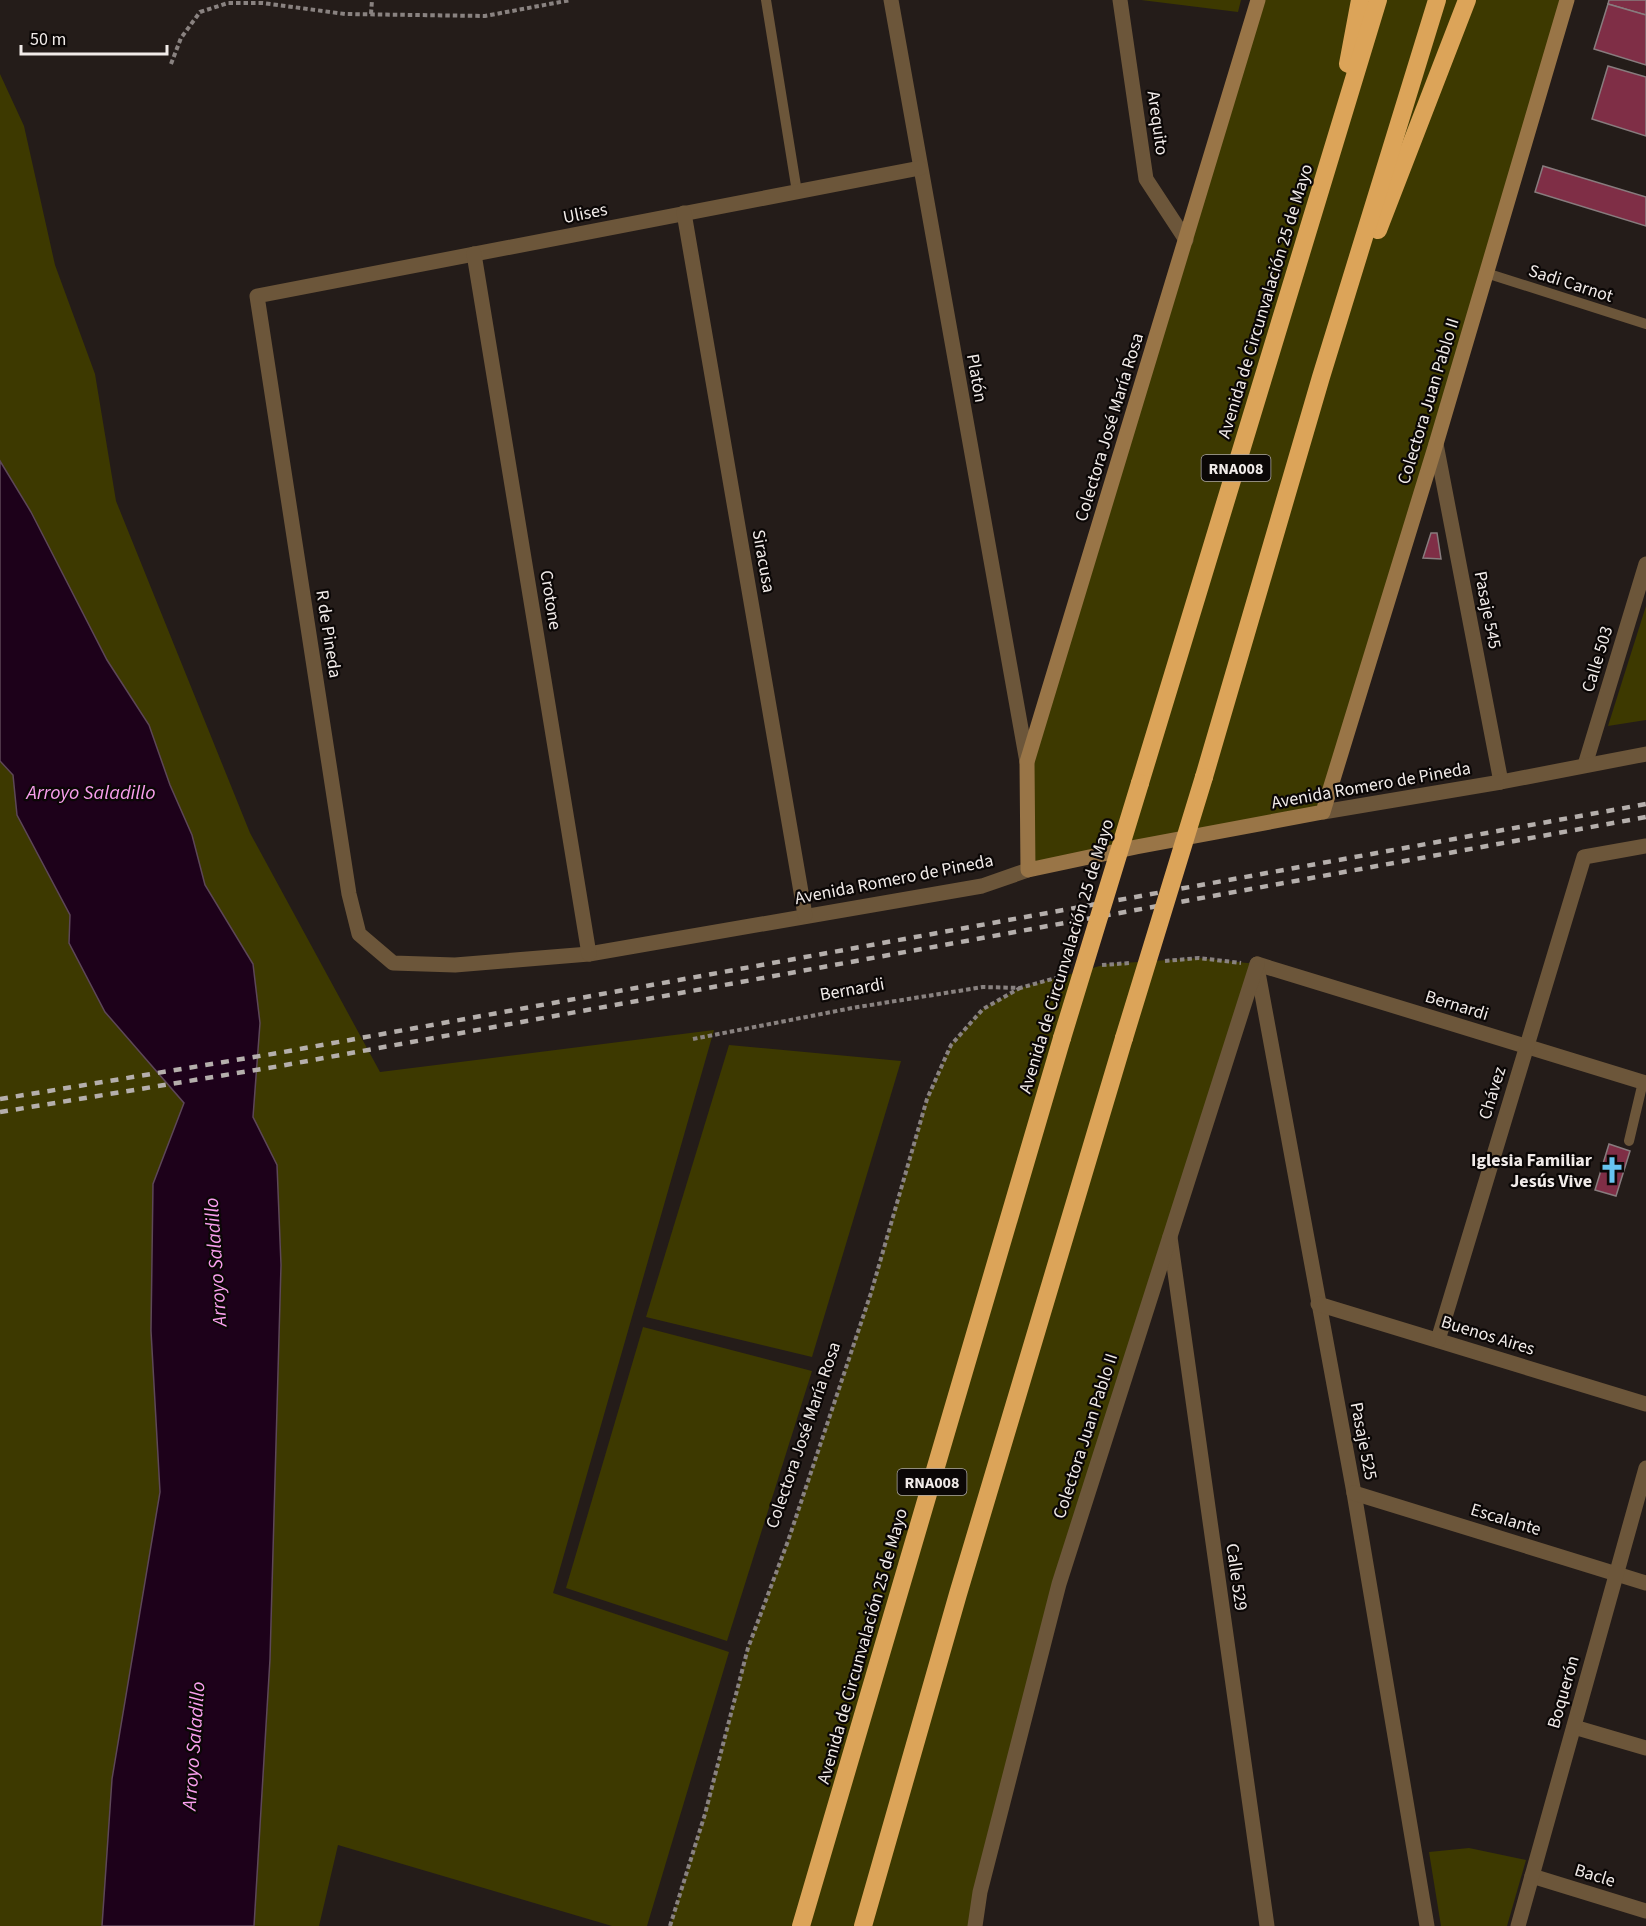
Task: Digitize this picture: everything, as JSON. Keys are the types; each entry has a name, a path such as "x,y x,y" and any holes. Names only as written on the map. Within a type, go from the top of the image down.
{"highway":[{"path":"1331,154 1360,0"},
{"name":"Avenida de Circunvalación 25 de Mayo","path":"801,1926 1062,1038 1378,0"},
{"name":"RNA008","path":"863,1926 958,1594 1437,0"},
{"name":"RNA008","path":"1322,377 1467,0"}],"main road":[{"name":"Colectora José María Rosa","path":"1028,870 1027,762 1257,0"},
{"name":"Colectora Juan Pablo II","path":"1323,812 1436,444 1567,0"},
{"name":"Avenida Romero de Pineda","path":"1028,870 1323,812"}],"street":[{"name":"Platón","path":"891,0 1027,762"},
{"name":"Arequito","path":"1120,0 1146,179 1186,240"},
{"name":"Ulises","path":"257,296 920,168"},
{"name":"Siracusa","path":"684,213 805,915"},
{"name":"Crotone","path":"474,254 589,954"},
{"name":"R de Pineda","path":"257,296 349,894 359,934 393,963"},
{"name":"Pasaje 545","path":"1436,444 1500,782"},
{"name":"Calle 503","path":"1585,765 1646,564"},
{"name":"Avenida Romero de Pineda","path":"1323,812 1646,754"},
{"name":"Chávez","path":"1438,1340 1584,857 1646,846"},
{"name":"Avenida Romero de Pineda","path":"393,963 455,966 589,954 982,886 1028,870"},
{"name":"Bernardi","path":"1257,964 1645,1083"},
{"name":"Colectora Juan Pablo II","path":"975,1926 980,1892 1059,1584 1257,964"},
{"name":"Pasaje 525","path":"1257,964 1354,1493 1427,1926"},
{"name":"Calle 529","path":"1170,1233 1267,1926"},
{"name":"Buenos Aires","path":"1318,1304 1646,1404"},
{"name":"Boquerón","path":"1518,1926 1646,1468"},
{"name":"Escalante","path":"1354,1493 1646,1582"},
{"path":"1574,1727 1646,1748"},
{"name":"Bacle","path":"1532,1876 1646,1911"}],"lane":[{"path":"766,0 797,192"},
{"name":"Sadi Carnot","path":"1486,273 1646,324"},
{"path":"1629,1141 1645,1083"}],"path":[{"path":"371,14 372,0"},
{"path":"171,64 181,38 200,12 228,1 263,3 345,14 414,17 485,16 571,0"},
{"name":"Bernardi","path":"693,1039 852,1008 972,989 1020,988"},
{"name":"Colectora José María Rosa","path":"670,1926 705,1814 748,1648 788,1541 871,1293 927,1099 951,1045 983,1009 1020,988"}],"shaded area":[{"path":"1141,0 1241,0 1238,12"},
{"path":"1258,0 1567,0 1323,812 1028,870 1027,762"},
{"path":"0,74 24,126 55,265 95,374 116,501 250,833 380,1072 714,1030 553,1593 729,1652 647,1926 612,1926 338,1845 319,1926 254,1926 270,1659 281,1265 277,1165 253,1117 260,1023 253,964 205,885 192,835 170,785 149,725 107,660 31,512 0,461"},
{"path":"1646,606 1646,720 1608,726"},
{"path":"0,761 13,775 17,815 70,915 69,943 105,1012 184,1103 153,1184 151,1331 160,1492 112,1779 102,1926 0,1926"},
{"path":"1199,958 1257,964 1059,1584 975,1926 670,1926 705,1814 748,1648 788,1541 871,1293 927,1099 951,1045 983,1009 1020,988 1107,964"},
{"path":"729,1045 901,1061 812,1357 646,1317"},
{"path":"643,1327 812,1371 727,1641 566,1588"},
{"path":"1469,1848 1526,1860 1507,1926 1441,1926 1429,1852"}],"water":[{"name":"Arroyo Saladillo","path":"0,461 31,512 107,660 149,725 170,785 192,835 205,885 253,964 260,1023 253,1117 277,1165 281,1265 270,1659 254,1926 102,1926 112,1779 160,1492 151,1331 153,1184 184,1103 105,1012 69,943 70,915 17,815 13,775 0,761"}],"building":[{"path":"1609,0 1646,0 1646,15 1608,4"},
{"path":"1608,4 1646,15 1646,65 1594,49"},
{"path":"1608,66 1646,77 1646,136 1592,119"},
{"path":"1543,166 1646,197 1646,226 1535,192"},
{"path":"1431,533 1437,533 1441,559 1423,558"},
{"name":"Iglesia Familiar Jesús Vive","path":"1609,1144 1630,1151 1616,1196 1595,1190"}],"railway":[{"path":"0,1099 278,1053 1646,804"},
{"path":"0,1112 280,1066 1646,817"}],"place":[{"name":"Iglesia Familiar Jesús Vive","path":"1612,1170"}]}
